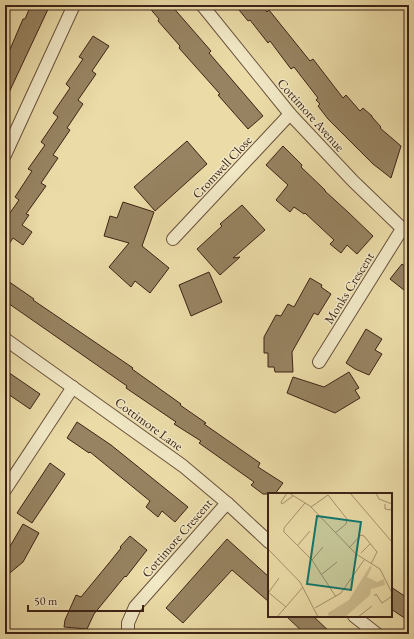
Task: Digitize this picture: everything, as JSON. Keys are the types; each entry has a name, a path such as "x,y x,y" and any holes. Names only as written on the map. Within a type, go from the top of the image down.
{"street":[{"path":"5,155 74,5"},
{"name":"Cottimore Avenue","path":"202,5 290,114 353,181 405,232"},
{"name":"Cromwell Close","path":"173,239 290,114"},
{"name":"Monks Crescent","path":"319,362 405,232"},
{"name":"Cottimore Lane","path":"5,339 183,466 227,502 268,541"},
{"path":"5,490 73,387"},
{"name":"Cottimore Crescent","path":"128,634 128,624 135,607 227,502"},
{"path":"355,617 377,634"}],"building":[{"path":"31,5 50,5 5,101 5,61 23,19 25,19"},
{"path":"147,5 171,5 211,51 209,53 263,116 248,129 218,95 220,94 179,48 180,46 158,21 159,19"},
{"path":"235,5 262,5 267,12 269,10 310,61 313,59 343,98 346,95 360,111 363,108 372,116 381,127 380,128 401,146 391,178 373,164 328,119 318,106 320,104 316,100 318,98 294,67 291,69 270,41 268,43 250,20 248,21"},
{"path":"93,36 109,46 92,71 96,74 78,100 83,104 67,128 70,130 53,155 58,158 41,183 46,186 26,214 29,215 22,225 32,232 23,245 13,238 5,250 5,220 19,200 15,197 32,171 28,169 45,145 41,142 58,117 53,113 70,88 66,84 83,59 79,57"},
{"path":"187,141 207,164 155,211 134,187"},
{"path":"283,146 325,191 373,236 357,254 347,245 341,253 330,244 334,240 305,213 304,214 294,207 290,212 276,200 288,185 266,165"},
{"path":"123,202 154,212 142,246 169,268 150,293 135,281 131,287 109,267 129,243 104,236 110,216 117,218"},
{"path":"242,205 265,230 233,258 240,257 220,275 197,249 222,226 220,224"},
{"path":"402,264 409,269 409,294 390,279"},
{"path":"209,272 222,302 191,316 179,285"},
{"path":"310,278 322,285 321,287 331,294 318,315 314,313 292,352 293,372 275,372 274,367 268,367 268,353 264,353 264,337 276,315 281,316 288,304 294,307"},
{"path":"5,279 34,299 33,300 133,368 132,369 206,423 204,424 260,463 258,467 283,483 276,493 263,494 251,485 254,482 199,443 201,441 174,424 176,422 5,301"},
{"path":"366,329 382,339 375,350 382,354 369,375 346,363"},
{"path":"5,370 40,394 30,409 5,392"},
{"path":"349,372 359,388 355,390 360,398 335,413 287,393 293,377 324,387"},
{"path":"77,422 111,445 188,507 175,522 162,511 158,517 146,507 150,501 90,452 89,453 67,438"},
{"path":"50,463 65,474 32,523 17,513"},
{"path":"23,524 39,533 23,562 5,577 5,555"},
{"path":"130,536 147,550 94,614 87,629 64,627 65,620 76,595 81,597"},
{"path":"227,539 268,576 268,601 232,570 183,623 166,608"},
{"path":"392,588 409,599 409,621 392,610"},
{"path":"287,617 314,617 332,634 305,634"}]}
